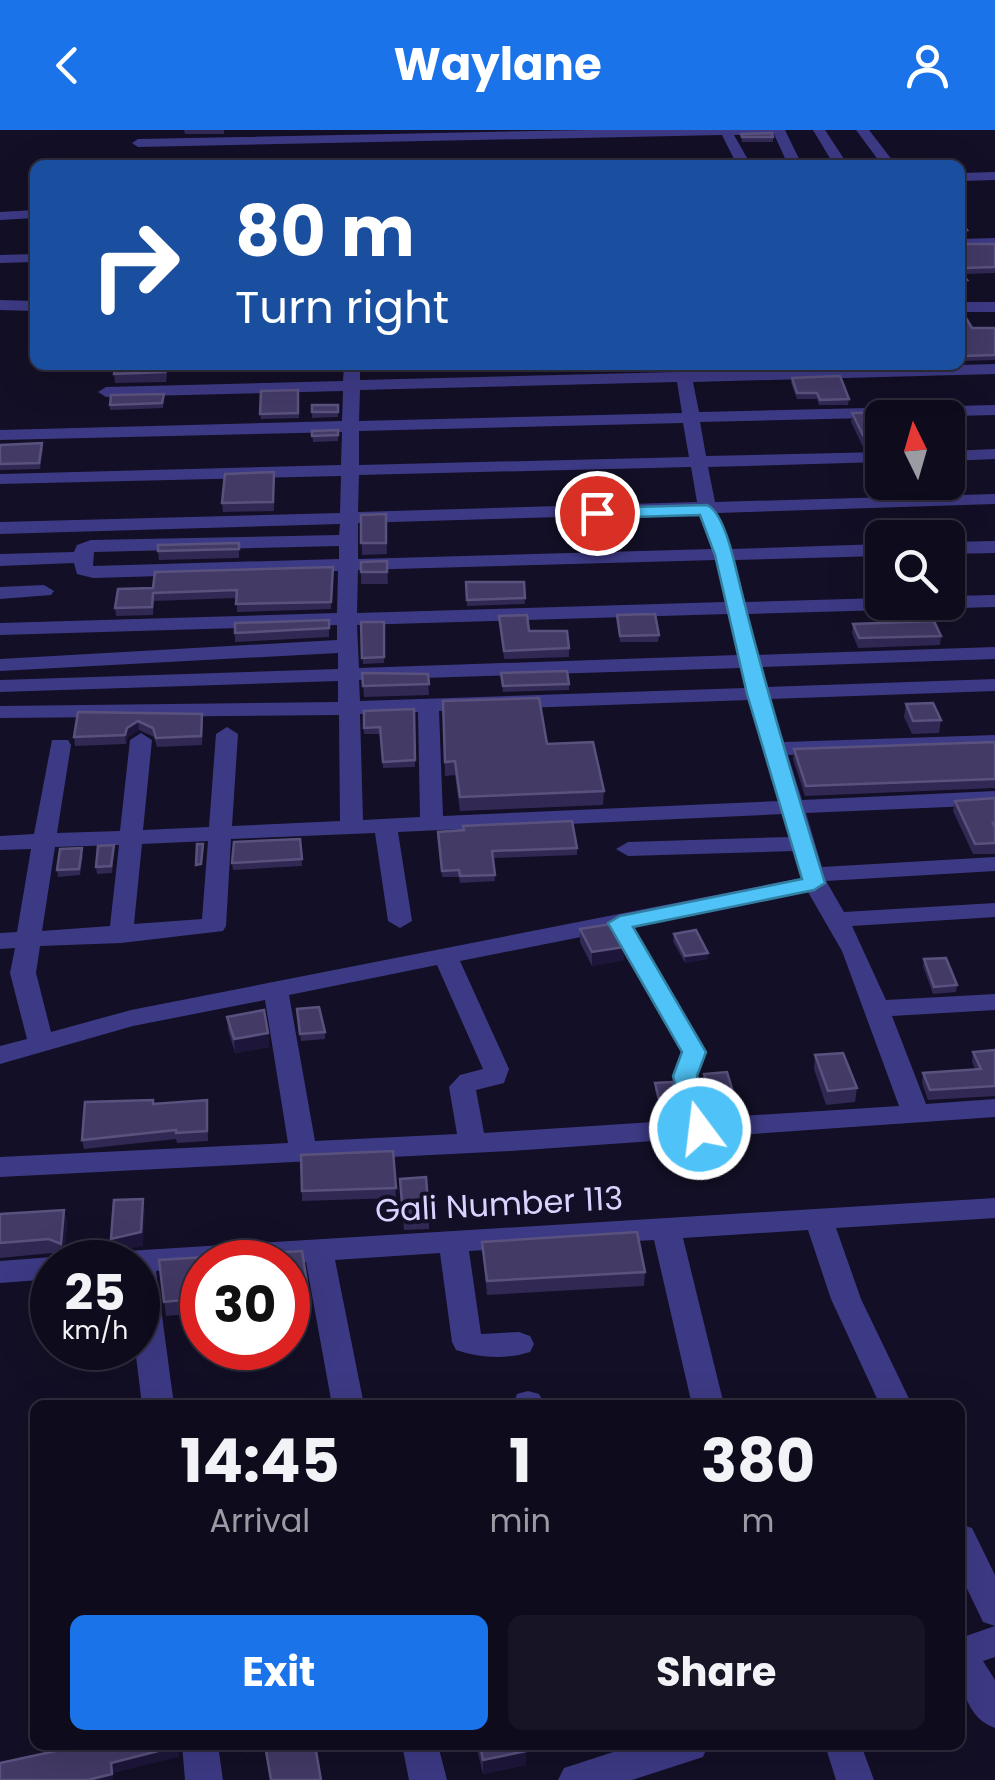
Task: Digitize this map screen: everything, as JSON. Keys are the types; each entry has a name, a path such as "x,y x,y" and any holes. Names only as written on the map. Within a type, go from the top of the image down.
{"street":[{"path":"135,160 140,136 778,130 793,160"},
{"path":"819,130 838,160"},
{"path":"862,130 885,160"},
{"path":"726,131 741,160"},
{"path":"965,177 995,176"},
{"path":"0,216 30,214"},
{"path":"965,243 995,242"},
{"path":"0,259 30,258"},
{"path":"0,304 30,306"},
{"path":"965,307 995,307"},
{"path":"965,366 995,369"},
{"path":"417,370 418,384"},
{"path":"106,392 352,376 418,384 474,374 781,370"},
{"path":"683,371 707,510 724,555 756,694 813,879 854,951 916,1114"},
{"path":"352,376 347,618 352,828"},
{"path":"0,435 995,410"},
{"path":"965,455 995,454"},
{"path":"0,480 865,457"},
{"path":"0,528 995,499"},
{"path":"351,540 91,546 84,549 84,570 865,551"},
{"path":"965,548 995,547"},
{"path":"0,560 83,557"},
{"path":"0,593 44,591"},
{"path":"965,601 995,600"},
{"path":"0,629 865,605"},
{"path":"0,666 348,646"},
{"path":"0,686 995,652"},
{"path":"0,712 428,706 995,685"},
{"path":"428,706 432,824"},
{"path":"0,941 214,926 227,734"},
{"path":"121,935 140,740"},
{"path":"775,749 995,742"},
{"path":"40,1044 24,985 60,745"},
{"path":"0,844 995,798"},
{"path":"386,826 400,922"},
{"path":"628,849 804,844"},
{"path":"0,1055 131,1018 620,923 813,879 995,864"},
{"path":"836,920 995,910"},
{"path":"620,923 694,1052 685,1076 700,1129"},
{"path":"446,958 496,1069 495,1077 470,1081 462,1088 472,1143"},
{"path":"276,991 303,1150"},
{"path":"877,1009 995,1002"},
{"path":"0,1167 472,1143 995,1108"},
{"name":"Gali Number 113","path":"160,1260 995,1208"},
{"path":"819,1220 846,1299 894,1400"},
{"path":"666,1229 707,1400"},
{"path":"452,1242 468,1342 479,1346 519,1344"},
{"path":"318,1249 347,1400"},
{"path":"0,1272 30,1270"},
{"path":"152,1370 157,1400"},
{"path":"965,1548 995,1611"},
{"path":"965,1652 995,1641"},
{"path":"965,1662 995,1712"},
{"path":"201,1750 204,1780"},
{"path":"421,1750 428,1780"},
{"path":"577,1780 674,1750"},
{"path":"845,1750 855,1780"}],"building":[{"path":"772,133 773,137 741,134"},
{"path":"965,244 995,244 995,267 965,268"},
{"path":"965,316 972,328 995,328 995,355 965,356"},
{"path":"115,370 165,370 165,372 114,374"},
{"path":"840,376 849,399 820,400 817,393 797,393 792,378"},
{"path":"298,390 298,413 260,414 261,391"},
{"path":"164,394 162,403 110,405 111,395"},
{"path":"312,405 338,405 338,412 312,412"},
{"path":"852,413 865,413 865,439"},
{"path":"338,430 338,435 312,436 312,431"},
{"path":"42,443 39,463 0,464 0,445"},
{"path":"274,472 273,502 222,503 225,474"},
{"path":"386,514 386,543 361,543 361,515"},
{"path":"239,543 239,549 158,551 158,545"},
{"path":"387,561 387,572 361,572 361,562"},
{"path":"333,567 331,602 236,604 237,590 153,593 152,607 115,608 118,589 153,588 155,572"},
{"path":"466,582 524,582 525,598 467,600"},
{"path":"655,614 659,635 620,636 617,615"},
{"path":"527,615 529,631 567,631 569,648 504,651 499,616"},
{"path":"329,620 329,628 235,633 235,623"},
{"path":"934,621 941,636 859,638 853,624"},
{"path":"361,622 384,622 384,657 362,658"},
{"path":"567,671 569,684 503,686 501,673"},
{"path":"362,673 428,674 429,684 363,686"},
{"path":"539,698 547,744 593,742 604,791 460,797 455,761 445,762 443,701"},
{"path":"933,703 941,720 913,721 906,704"},
{"path":"414,709 415,760 383,762 380,727 364,728 364,711"},
{"path":"78,712 202,714 201,736 156,738 153,728 138,721 127,728 125,735 74,737"},
{"path":"995,742 995,779 806,786 794,749"},
{"path":"995,798 995,843 975,844 955,801"},
{"path":"572,821 577,848 492,851 495,875 460,876 459,870 442,871 438,832 464,830 463,826"},
{"path":"300,839 302,859 232,863 234,842"},
{"path":"197,844 203,844 201,864 196,865"},
{"path":"114,845 111,866 96,867 98,846"},
{"path":"82,848 79,869 57,870 60,849"},
{"path":"611,924 624,947 592,952 580,929"},
{"path":"696,930 708,953 685,956 674,934"},
{"path":"946,958 957,985 934,987 924,959"},
{"path":"319,1007 325,1032 300,1034 297,1009"},
{"path":"264,1010 268,1033 234,1039 227,1017"},
{"path":"995,1050 995,1086 930,1090 923,1073 981,1069 973,1052"},
{"path":"843,1053 857,1088 828,1091 815,1055"},
{"path":"727,1072 737,1105 714,1106 704,1074"},
{"path":"672,1082 680,1109 662,1111 655,1083"},
{"path":"153,1100 153,1104 207,1100 207,1131 176,1130 82,1140 85,1102"},
{"path":"393,1151 396,1188 302,1191 301,1155"},
{"path":"426,1177 429,1215 403,1216 400,1179"},
{"path":"143,1199 141,1232 111,1239 114,1200"},
{"path":"64,1210 61,1240 0,1243 0,1214"},
{"path":"637,1232 645,1272 487,1281 482,1242"},
{"path":"180,1259 180,1300 164,1302 160,1260"},
{"path":"60,1750 162,1750 111,1763 112,1774 88,1780 0,1780 0,1763"},
{"path":"266,1750 316,1750 321,1780 271,1780"},
{"path":"481,1750 526,1751 483,1760"}],"route":[{"path":"597,513 707,510 724,555 756,694 814,883 620,923 694,1052 694,1062 685,1076 700,1129"}]}
